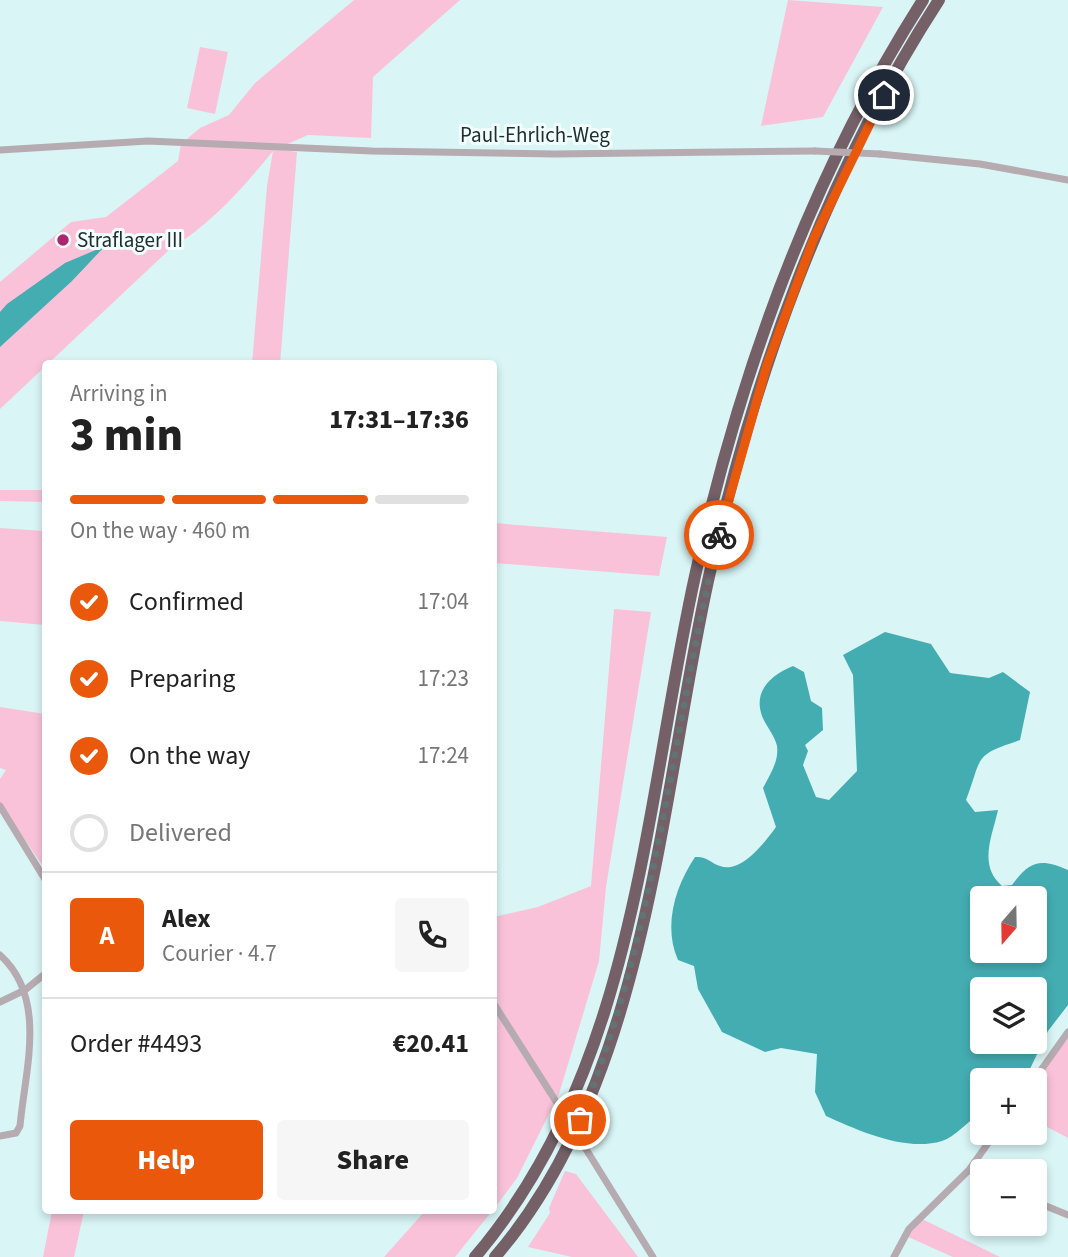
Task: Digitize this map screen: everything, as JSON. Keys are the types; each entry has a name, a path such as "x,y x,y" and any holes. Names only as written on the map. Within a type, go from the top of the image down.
{"highway":[{"path":"475,1257 528,1183 567,1113 589,1059 619,965 632,909 695,577 722,468 753,365 823,185 923,0"},
{"path":"495,1257 541,1190 580,1120 605,1059 632,968 645,910 708,582 733,477 767,365 814,238 894,76 939,0"}],"street":[{"name":"Paul-Ehrlich-Weg","path":"0,150 148,141 385,151 555,154 816,151 980,164 1068,180"},
{"path":"0,806 42,874"},
{"path":"0,955 25,990 30,1013 19,1126 10,1136 0,1136"},
{"path":"0,1002 25,990 42,976"},
{"path":"497,1009 653,1257"},
{"path":"1042,1068 1068,1032"},
{"path":"894,1257 909,1229 969,1170 987,1145"},
{"path":"1047,1206 1068,1214"}],"shaded area":[{"path":"354,0 460,0 373,77 371,138 308,135 276,149 297,152 280,360 252,360 267,186 273,151 213,217 170,249 52,360 42,360 42,369 0,409 0,282 71,222 106,217 178,161 181,144 200,128 229,115 255,83"},
{"path":"788,0 883,7 823,117 761,126"},
{"path":"200,47 228,52 215,114 187,108"},
{"path":"0,490 42,490 42,502 0,501"},
{"path":"497,523 667,537 659,576 497,563"},
{"path":"0,528 42,531 42,625 0,621"},
{"path":"614,609 651,612 606,887 599,961 559,1094 517,1178 497,1205 497,916 538,907 591,886"},
{"path":"0,707 42,714 42,865 0,804 0,779 6,770 0,768"},
{"path":"1068,1038 1068,1138 1047,1127 1045,1068"},
{"path":"565,1171 576,1174 638,1257 572,1257 528,1247 550,1213 549,1208"},
{"path":"51,1214 83,1214 74,1257 43,1257"},
{"path":"422,1214 490,1214 455,1257 384,1257"},
{"path":"922,1219 1000,1257 953,1257 906,1236"}],"water":[{"path":"105,246 72,281 0,347 0,312 7,304 65,263"},
{"path":"885,632 931,644 950,673 989,678 1003,672 1030,692 1020,740 986,754 978,766 966,800 975,812 998,810 990,840 989,860 990,869 1002,886 1012,885 1025,870 1037,864 1050,864 1068,870 1068,1005 1047,1033 1047,977 970,977 970,1054 1037,1054 1030,1068 970,1068 970,1122 947,1139 928,1144 883,1138 826,1116 815,1092 817,1054 781,1048 765,1052 722,1032 698,989 694,966 678,960 674,947 673,907 682,881 695,857 705,858 720,866 736,865 752,855 776,827 763,788 775,763 777,752 774,738 760,707 760,699 766,685 793,666 804,672 811,701 822,708 823,730 805,745 808,751 803,765 816,797 829,800 857,771 853,675 843,655"}],"way so far":[{"path":"580,1120 605,1059 632,968 719,535"}],"place":[{"name":"Straflager III","path":"63,240"}],"route":[{"path":"719,535 733,477 767,365 814,238 884,95"}]}
